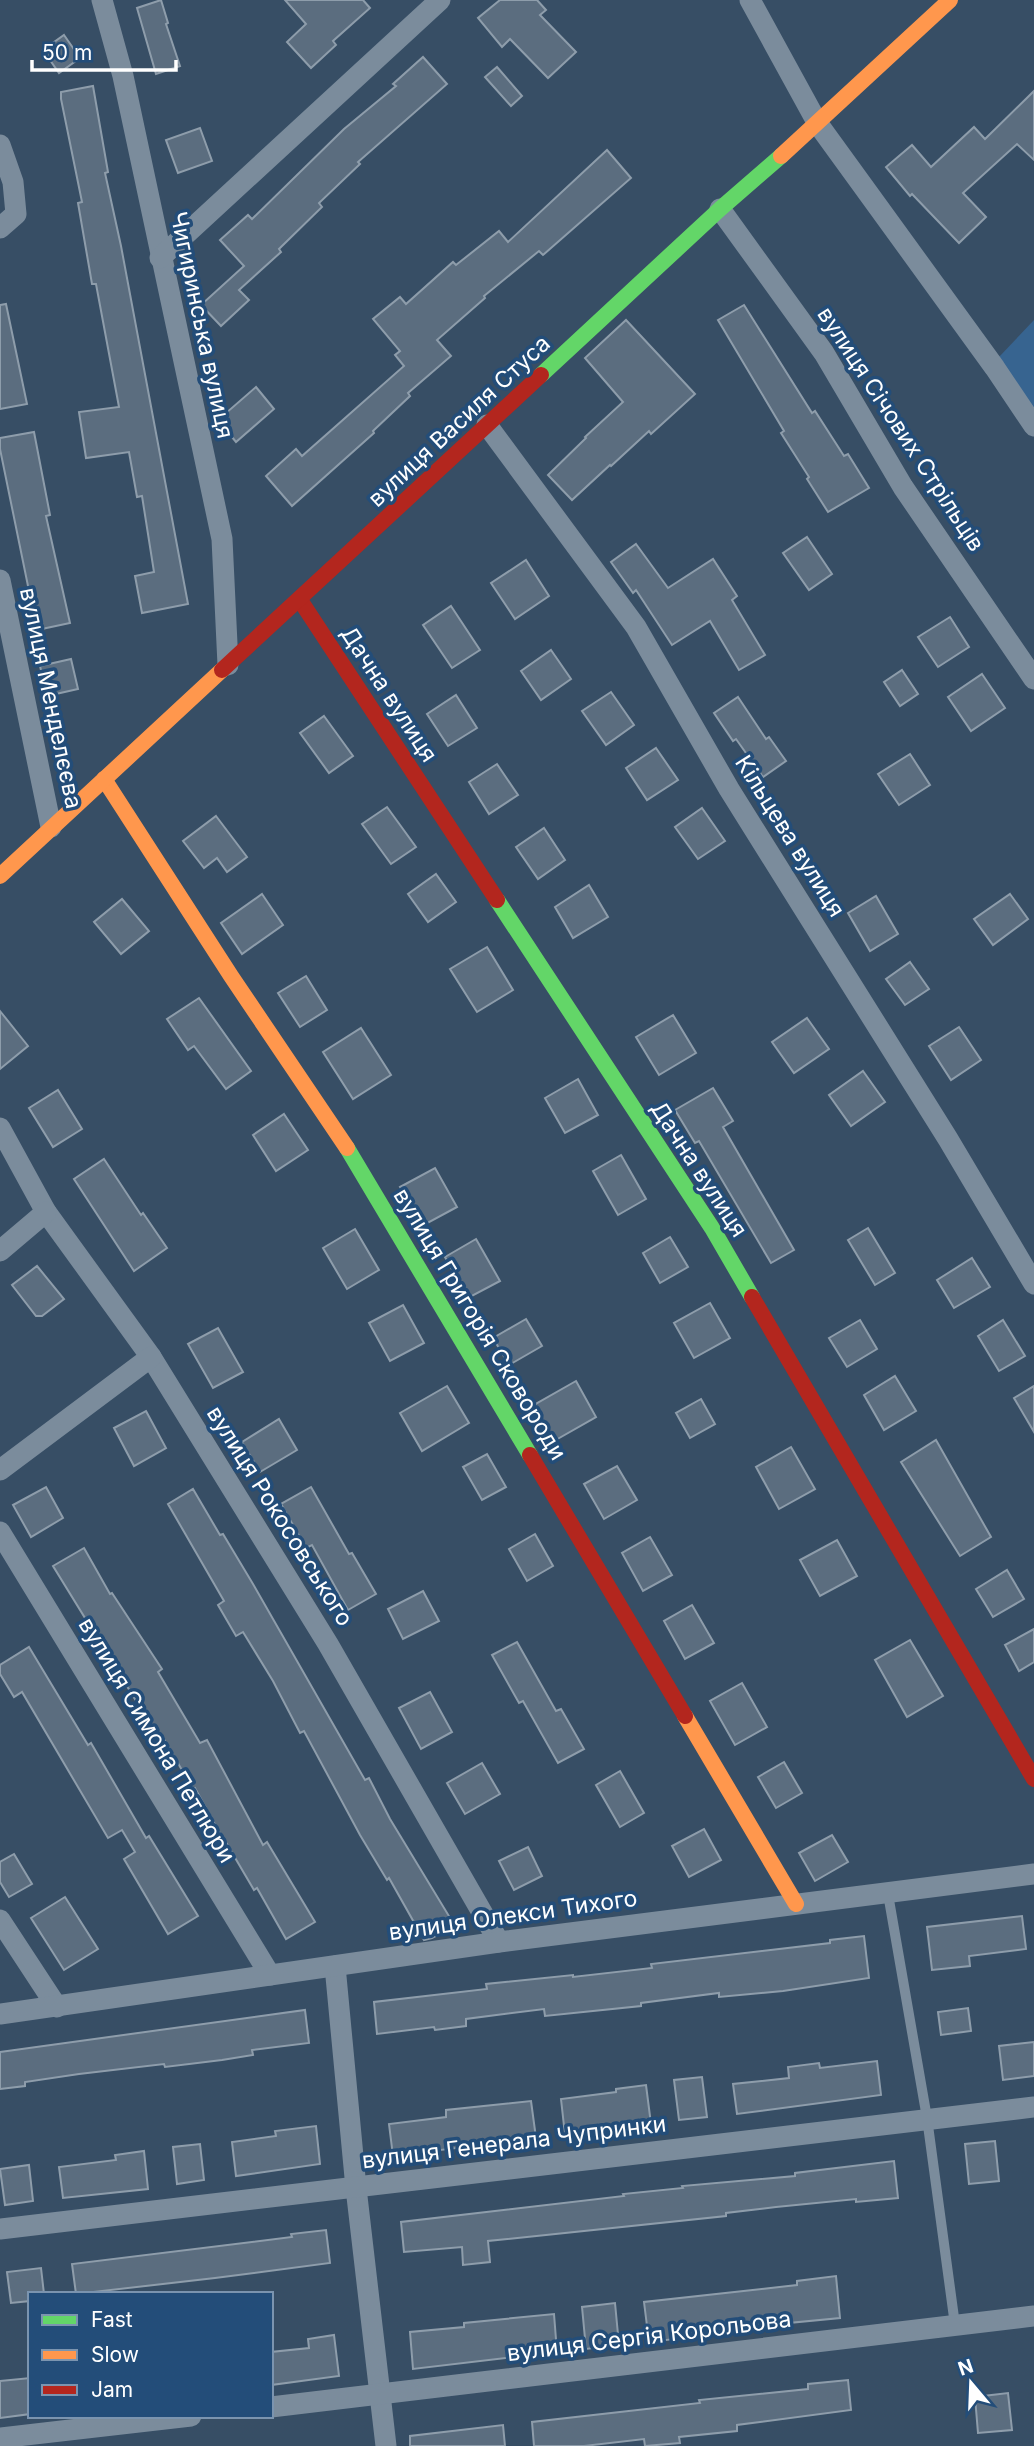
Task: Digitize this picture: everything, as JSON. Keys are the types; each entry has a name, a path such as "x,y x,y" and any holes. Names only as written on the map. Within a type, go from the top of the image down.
{"street":[{"name":"Чигиринська вулиця","path":"102,0 123,76 222,539 228,665"},
{"path":"160,258 440,0"},
{"path":"750,0 818,124 1034,426"},
{"name":"вулиця Василя Стуса","path":"0,876 720,209 818,124 950,0"},
{"path":"0,145 13,182 16,214 0,228"},
{"name":"вулиця Січових Стрільців","path":"720,209 824,353 903,487 1034,679"},
{"name":"Кільцева вулиця","path":"487,425 636,627 729,789 1033,1279"},
{"name":"вулиця Менделєєва","path":"0,580 9,666 51,827"},
{"name":"Дачна вулиця","path":"300,600 712,1228 1034,1779"},
{"name":"вулиця Григорія Сковороди","path":"104,779 231,976 363,1172 796,1904"},
{"name":"вулиця Рокосовського","path":"0,1128 46,1212 151,1357 328,1644 499,1942"},
{"path":"0,1251 46,1212"},
{"path":"0,1470 151,1357"},
{"name":"вулиця Симона Петлюри","path":"0,1532 270,1976"},
{"name":"вулиця Олекси Тихого","path":"0,2014 499,1942 1034,1874"},
{"path":"0,1920 57,2007"},
{"path":"335,1966 356,2188 386,2446"},
{"name":"вулиця Генерала Чупринки","path":"0,2229 1034,2107"},
{"name":"вулиця Сергія Корольова","path":"273,2407 1034,2316"},
{"path":"0,2438 174,2418"}],"lane":[{"path":"888,1894 927,2118 955,2325"}],"shaded area":[{"path":"1034,320 1034,412 999,357"}],"building":[{"path":"161,0 180,66 156,74 137,8"},
{"path":"285,0 363,0 370,8 333,41 336,45 311,68 287,42 306,24"},
{"path":"500,0 537,0 546,10 540,15 576,52 548,78 510,39 502,47 478,18"},
{"path":"64,35 80,58 59,73 43,50"},
{"path":"423,57 447,84 358,162 360,164 319,203 322,207 279,249 281,252 239,290 249,300 221,326 201,305 244,266 220,240 248,215 252,219 344,129 396,86 393,84"},
{"path":"497,67 522,96 511,106 485,77"},
{"path":"93,86 108,172 105,173 188,604 142,613 135,576 154,572 142,496 137,497 129,452 86,458 79,412 119,407 96,284 92,284 78,203 82,202 61,99 61,92"},
{"path":"1034,91 1034,160 1017,144 963,193 986,217 959,243 912,194 910,196 886,167 912,145 931,167 974,127 985,139"},
{"path":"200,128 212,161 178,173 166,140"},
{"path":"607,150 631,178 543,255 539,251 484,296 485,298 437,340 451,356 408,393 410,396 373,431 374,433 292,506 266,476 296,449 302,456 404,366 395,355 400,351 373,319 400,297 406,304 453,262 456,265 499,231 508,242"},
{"path":"6,304 27,404 0,409 0,305"},
{"path":"744,305 812,413 815,411 844,456 848,454 869,488 828,512 718,320"},
{"path":"626,320 695,394 572,500 548,475 623,402 585,358"},
{"path":"256,387 274,409 236,442 218,420"},
{"path":"34,432 50,515 46,516 70,623 37,630 0,449 0,438"},
{"path":"807,537 832,574 809,590 783,553"},
{"path":"636,544 668,588 713,559 737,596 732,600 765,655 739,670 710,621 672,645 636,590 633,593 611,562"},
{"path":"526,560 549,596 515,619 491,583"},
{"path":"451,606 480,650 452,668 423,625"},
{"path":"950,617 969,647 938,667 918,637"},
{"path":"551,650 571,679 541,700 521,671"},
{"path":"71,659 78,689 47,696 40,666"},
{"path":"902,670 918,694 900,706 884,682"},
{"path":"982,674 1005,708 971,731 948,697"},
{"path":"611,692 634,725 606,745 582,711"},
{"path":"456,695 477,728 448,746 427,714"},
{"path":"738,697 766,739 769,737 786,761 763,777 714,713"},
{"path":"324,716 353,756 329,773 300,733"},
{"path":"656,748 678,780 647,800 626,768"},
{"path":"910,754 930,785 899,805 878,774"},
{"path":"497,764 518,795 489,814 469,782"},
{"path":"387,807 416,847 391,864 362,824"},
{"path":"702,808 725,841 698,859 675,827"},
{"path":"216,816 247,857 227,872 217,858 204,868 183,841"},
{"path":"544,828 565,860 538,879 516,847"},
{"path":"436,874 456,902 428,922 408,894"},
{"path":"589,885 608,917 573,938 555,907"},
{"path":"262,894 283,925 242,954 221,923"},
{"path":"1010,894 1028,919 993,945 974,919"},
{"path":"876,896 898,934 870,951 848,913"},
{"path":"122,899 149,931 121,954 94,922"},
{"path":"487,947 513,990 477,1012 450,969"},
{"path":"910,962 929,989 905,1005 886,979"},
{"path":"306,976 327,1010 300,1027 278,993"},
{"path":"199,998 251,1071 226,1089 194,1046 188,1050 167,1019"},
{"path":"0,1011 28,1046 0,1069"},
{"path":"673,1015 696,1053 659,1075 636,1037"},
{"path":"807,1018 829,1049 794,1073 772,1042"},
{"path":"959,1027 981,1060 951,1080 929,1046"},
{"path":"361,1028 391,1075 353,1099 323,1052"},
{"path":"863,1071 885,1102 851,1126 829,1095"},
{"path":"578,1079 598,1115 565,1133 545,1098"},
{"path":"713,1088 733,1121 723,1127 794,1250 771,1263 699,1141 695,1143 675,1110"},
{"path":"58,1090 82,1129 53,1147 29,1108"},
{"path":"284,1114 308,1150 276,1171 253,1135"},
{"path":"621,1155 646,1199 618,1215 593,1171"},
{"path":"104,1159 141,1215 143,1213 167,1248 134,1271 74,1179"},
{"path":"435,1168 457,1207 422,1226 400,1187"},
{"path":"868,1228 895,1273 875,1285 848,1240"},
{"path":"355,1229 379,1270 347,1289 323,1248"},
{"path":"670,1237 688,1267 660,1283 643,1253"},
{"path":"476,1239 500,1281 468,1298 445,1257"},
{"path":"972,1258 990,1287 954,1308 937,1280"},
{"path":"37,1266 64,1299 42,1316 36,1316 12,1285"},
{"path":"710,1303 730,1338 694,1358 674,1323"},
{"path":"403,1305 424,1343 390,1361 369,1323"},
{"path":"526,1319 542,1346 509,1365 493,1338"},
{"path":"860,1320 877,1349 847,1367 829,1338"},
{"path":"1003,1320 1025,1356 999,1371 978,1336"},
{"path":"218,1328 243,1372 213,1388 188,1344"},
{"path":"895,1376 916,1411 884,1430 864,1395"},
{"path":"576,1381 596,1417 554,1441 534,1405"},
{"path":"447,1386 469,1423 422,1451 400,1413"},
{"path":"1034,1386 1034,1432 1014,1398"},
{"path":"701,1399 715,1424 690,1438 676,1413"},
{"path":"146,1411 166,1448 134,1466 114,1428"},
{"path":"279,1419 297,1450 260,1472 242,1442"},
{"path":"936,1440 991,1537 960,1556 901,1462"},
{"path":"791,1447 815,1489 779,1509 756,1467"},
{"path":"487,1454 506,1487 482,1500 463,1467"},
{"path":"617,1466 637,1500 604,1519 584,1484"},
{"path":"46,1487 63,1518 31,1537 13,1505"},
{"path":"311,1487 349,1554 352,1553 376,1594 348,1610 312,1545 306,1548 281,1504"},
{"path":"193,1489 253,1584 365,1780 369,1778 390,1819 455,1926 424,1940 389,1878 387,1880 360,1835 304,1731 300,1733 243,1632 236,1636 218,1605 224,1601 168,1504"},
{"path":"535,1534 553,1566 527,1581 509,1549"},
{"path":"650,1537 672,1575 643,1591 622,1553"},
{"path":"837,1540 857,1576 820,1596 800,1560"},
{"path":"84,1548 110,1594 112,1593 162,1669 158,1672 200,1743 207,1740 263,1845 267,1842 315,1922 286,1939 257,1888 254,1890 223,1839 195,1788 193,1789 165,1741 162,1743 53,1566"},
{"path":"1007,1570 1024,1599 993,1617 976,1589"},
{"path":"423,1591 439,1621 403,1639 388,1609"},
{"path":"692,1605 714,1643 685,1659 664,1621"},
{"path":"1034,1629 1034,1662 1019,1671 1005,1645"},
{"path":"910,1640 943,1696 907,1717 875,1660"},
{"path":"517,1642 556,1711 561,1709 584,1749 558,1763 523,1701 519,1703 492,1655"},
{"path":"29,1647 88,1745 91,1743 146,1838 149,1836 198,1916 168,1934 124,1859 135,1852 122,1830 108,1838 22,1692 14,1697 0,1674 0,1665"},
{"path":"742,1683 767,1727 735,1745 710,1701"},
{"path":"430,1692 452,1732 421,1749 399,1708"},
{"path":"784,1762 802,1793 776,1808 758,1777"},
{"path":"482,1763 500,1794 465,1814 447,1783"},
{"path":"620,1771 644,1813 620,1827 596,1785"},
{"path":"704,1829 721,1860 689,1877 672,1846"},
{"path":"832,1835 848,1862 815,1881 799,1853"},
{"path":"528,1847 542,1876 514,1890 499,1861"},
{"path":"14,1854 32,1884 9,1897 0,1882 0,1862"},
{"path":"65,1897 98,1949 64,1970 31,1918"},
{"path":"1022,1916 1026,1949 969,1956 970,1966 932,1970 927,1927"},
{"path":"864,1936 869,1978 783,1991 719,1997 719,1993 641,2003 641,2006 545,2016 544,2009 466,2019 466,2026 377,2034 374,2002 487,1989 486,1984 652,1968 651,1964 830,1943 830,1940"},
{"path":"968,2008 971,2031 941,2035 938,2012"},
{"path":"305,2010 309,2043 252,2050 253,2055 222,2060 79,2074 25,2082 25,2086 0,2089 0,2052"},
{"path":"1034,2042 1034,2076 1003,2080 999,2046"},
{"path":"877,2061 881,2095 737,2114 733,2084 789,2078 788,2067 819,2063 820,2068"},
{"path":"702,2077 707,2117 679,2120 674,2080"},
{"path":"646,2085 651,2124 565,2135 561,2099"},
{"path":"531,2101 536,2138 393,2156 389,2124 446,2117 446,2110"},
{"path":"316,2126 320,2164 236,2176 232,2142 276,2136 275,2131"},
{"path":"995,2141 999,2181 969,2184 965,2144"},
{"path":"200,2144 204,2180 177,2184 173,2147"},
{"path":"144,2151 148,2189 63,2198 59,2167 116,2160 115,2155"},
{"path":"894,2161 898,2198 776,2207 726,2213 726,2216 488,2241 490,2262 463,2265 462,2247 404,2252 401,2222 624,2196 623,2194 683,2188 682,2186 795,2176 795,2173"},
{"path":"29,2165 33,2201 5,2205 0,2169"},
{"path":"326,2230 330,2263 76,2292 72,2264 292,2237 291,2234"},
{"path":"41,2268 44,2292 28,2292 28,2301 11,2303 7,2272"},
{"path":"836,2276 840,2318 649,2342 644,2302 797,2285 797,2281"},
{"path":"615,2303 619,2345 586,2349 582,2307"},
{"path":"554,2314 557,2352 413,2369 410,2332 464,2327 464,2323"},
{"path":"334,2335 339,2376 273,2385 273,2352 309,2348 308,2339"},
{"path":"28,2378 28,2414 0,2418 0,2381"},
{"path":"848,2380 851,2410 737,2425 737,2431 679,2437 680,2443 645,2446 644,2439 584,2446 534,2446 532,2422 808,2389 808,2384"},
{"path":"1008,2393 1012,2430 978,2433 975,2397"},
{"path":"503,2425 505,2446 410,2446 410,2436"}],"traffic: fast":[{"path":"541,375 781,156"},
{"path":"497,900 712,1228 752,1297"},
{"path":"347,1148 530,1455"}],"traffic: slow":[{"path":"781,156 950,0"},
{"path":"0,876 222,670"},
{"path":"104,779 231,976 347,1148"},
{"path":"685,1716 796,1904"}],"traffic: jam":[{"path":"222,670 541,375"},
{"path":"300,600 497,900"},
{"path":"752,1297 1034,1779"},
{"path":"530,1455 685,1716"}]}
